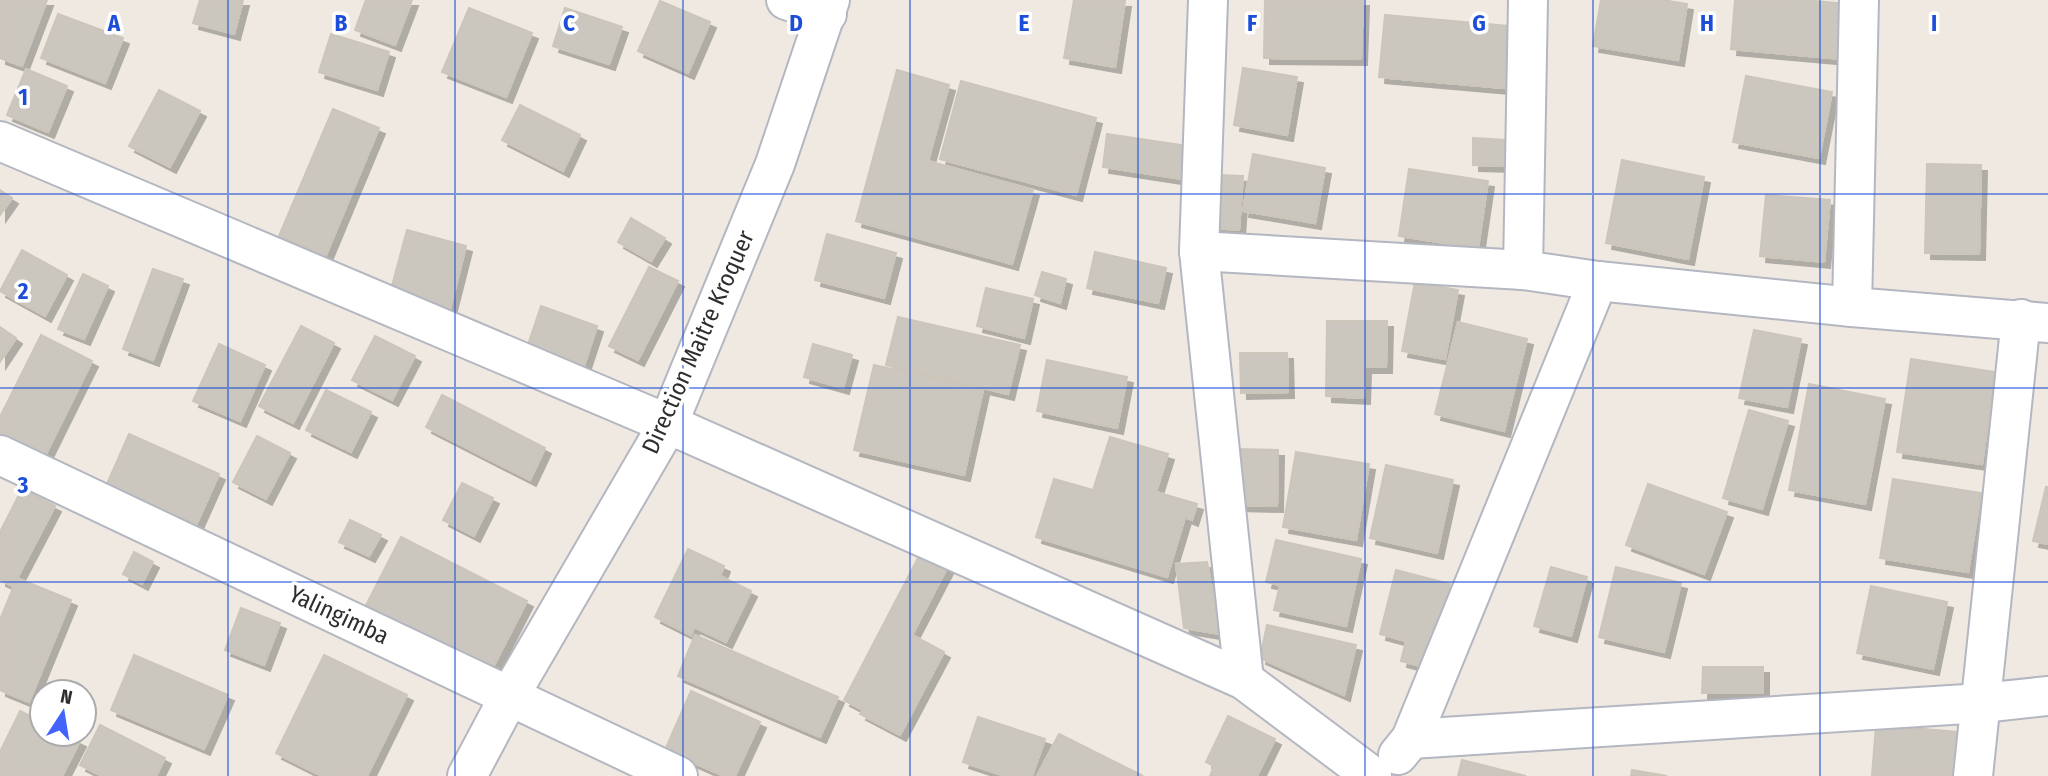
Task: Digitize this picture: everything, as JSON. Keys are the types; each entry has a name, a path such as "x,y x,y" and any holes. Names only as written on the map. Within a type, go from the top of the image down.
{"street":[{"path":"786,0 829,7"},
{"path":"1208,0 1199,251 1244,680"},
{"path":"1523,270 1528,0"},
{"path":"1852,307 1859,0"},
{"name":"Direction Maitre Kroquer","path":"467,776 510,695 668,424 775,164 829,7"},
{"path":"0,141 668,424 1244,680 1372,776"},
{"path":"1199,251 1523,270 1598,281 1852,307 2034,321 1973,776"},
{"path":"1382,776 1411,738 1598,281"},
{"name":"Yalingimba","path":"0,455 678,776"},
{"path":"1411,738 1982,703 2048,696"}],"building":[{"path":"0,0 47,0 22,66 0,58"},
{"path":"200,0 243,0 234,34 193,23"},
{"path":"366,0 412,0 395,45 355,30"},
{"path":"1074,0 1125,1 1115,67 1064,58"},
{"path":"1265,0 1363,0 1361,59 1264,58"},
{"path":"1601,0 1663,0 1687,4 1678,60 1593,46"},
{"path":"1735,0 1804,0 1846,4 1841,59 1731,49"},
{"path":"660,1 710,22 688,73 638,51"},
{"path":"469,8 532,33 506,97 442,72"},
{"path":"565,8 622,27 609,64 553,46"},
{"path":"58,14 123,38 105,83 41,58"},
{"path":"1385,15 1519,27 1514,89 1379,77"},
{"path":"331,34 389,52 377,90 319,72"},
{"path":"1243,68 1297,77 1287,135 1234,125"},
{"path":"26,69 67,86 48,132 7,115"},
{"path":"897,70 949,85 928,161 1033,190 1012,264 856,221"},
{"path":"1746,76 1832,92 1819,158 1733,142"},
{"path":"961,81 1096,118 1076,195 940,159"},
{"path":"159,90 200,111 170,167 129,146"},
{"path":"520,105 580,135 563,171 502,140"},
{"path":"333,109 379,128 326,255 279,236"},
{"path":"1107,134 1188,146 1183,179 1103,167"},
{"path":"1473,138 1506,140 1506,166 1473,165"},
{"path":"1253,154 1325,168 1315,223 1243,211"},
{"path":"1622,160 1704,177 1688,259 1606,243"},
{"path":"1927,164 1981,165 1979,254 1925,253"},
{"path":"1409,169 1488,181 1478,248 1399,236"},
{"path":"1217,175 1243,176 1239,230 1214,228"},
{"path":"0,190 12,198 0,215"},
{"path":"1766,195 1830,200 1824,262 1760,256"},
{"path":"631,218 665,238 651,261 618,242"},
{"path":"407,230 466,246 449,313 389,297"},
{"path":"827,234 896,253 884,298 815,280"},
{"path":"22,250 67,275 45,316 0,291"},
{"path":"1095,252 1166,268 1158,303 1087,288"},
{"path":"649,267 678,281 638,360 609,346"},
{"path":"153,269 183,279 153,360 123,349"},
{"path":"1042,272 1066,279 1060,303 1035,295"},
{"path":"83,274 108,286 84,339 58,329"},
{"path":"1415,282 1458,290 1445,359 1402,351"},
{"path":"986,288 1033,299 1024,338 977,326"},
{"path":"541,306 597,326 582,372 526,351"},
{"path":"898,317 1020,345 1008,394 886,365"},
{"path":"1327,321 1387,321 1386,367 1365,367 1364,398 1326,396"},
{"path":"1458,322 1527,339 1504,431 1435,414"},
{"path":"301,326 334,343 293,423 259,406"},
{"path":"0,327 16,338 0,362"},
{"path":"1754,330 1801,339 1787,407 1739,398"},
{"path":"41,335 92,361 39,468 0,449 0,417"},
{"path":"375,336 415,356 392,400 352,380"},
{"path":"219,344 265,365 240,421 193,401"},
{"path":"813,344 852,355 843,388 804,377"},
{"path":"1240,353 1287,353 1288,392 1241,393"},
{"path":"1911,359 1995,372 1982,464 1897,452"},
{"path":"1047,360 1127,377 1117,428 1037,411"},
{"path":"874,365 983,390 964,475 854,450"},
{"path":"1809,384 1885,399 1865,504 1789,490"},
{"path":"326,390 371,412 351,452 306,430"},
{"path":"442,395 545,448 530,480 426,427"},
{"path":"1749,410 1788,421 1762,509 1723,498"},
{"path":"129,434 219,474 193,532 103,493"},
{"path":"257,436 290,453 266,499 233,482"},
{"path":"1110,437 1168,454 1156,492 1197,504 1192,520 1185,517 1167,577 1036,537 1054,479 1093,490"},
{"path":"1234,449 1278,450 1277,506 1233,505"},
{"path":"1296,452 1369,464 1356,540 1283,527"},
{"path":"1386,465 1453,480 1437,553 1370,538"},
{"path":"1893,479 1981,493 1968,572 1880,558"},
{"path":"462,483 493,498 474,536 443,520"},
{"path":"1648,484 1727,512 1704,574 1626,545"},
{"path":"2048,487 2048,544 2033,541"},
{"path":"22,489 55,506 13,586 0,580 0,532"},
{"path":"350,520 381,535 369,556 339,542"},
{"path":"401,537 527,601 489,675 363,611"},
{"path":"1276,540 1361,559 1346,626 1274,610 1280,585 1266,582"},
{"path":"688,549 724,566 720,576 751,591 726,642 694,627 691,635 655,617"},
{"path":"134,552 153,562 142,584 123,574"},
{"path":"920,554 947,568 912,635 944,652 900,735 860,714 863,710 844,700"},
{"path":"1207,562 1220,634 1184,628 1176,564"},
{"path":"1551,567 1587,577 1571,636 1534,626"},
{"path":"1616,567 1681,583 1664,652 1599,637"},
{"path":"1396,570 1450,584 1428,668 1401,661 1406,641 1380,634"},
{"path":"17,578 71,600 39,678 28,678 28,702 0,690 0,620"},
{"path":"1871,586 1947,602 1933,669 1857,653"},
{"path":"241,608 280,623 264,665 225,650"},
{"path":"1267,625 1356,645 1344,695 1260,658"},
{"path":"695,635 838,697 820,737 678,676"},
{"path":"134,655 228,695 204,749 111,710"},
{"path":"324,655 407,695 367,776 322,776 276,753"},
{"path":"1703,667 1763,667 1763,693 1702,693"},
{"path":"691,691 760,722 735,776 724,776 665,750"},
{"path":"20,711 28,715 28,748 76,748 62,776 0,776 0,752"},
{"path":"1228,716 1275,739 1257,776 1210,776 1214,766 1206,762"},
{"path":"978,717 1045,739 1032,776 1005,776 963,762"},
{"path":"100,725 165,758 156,776 102,776 80,765 88,748 98,748"},
{"path":"1876,725 1958,732 1955,776 1872,776"},
{"path":"1059,734 1143,776 1037,776"},
{"path":"1462,760 1526,776 1458,776"},
{"path":"1632,770 1667,776 1631,776"}]}
